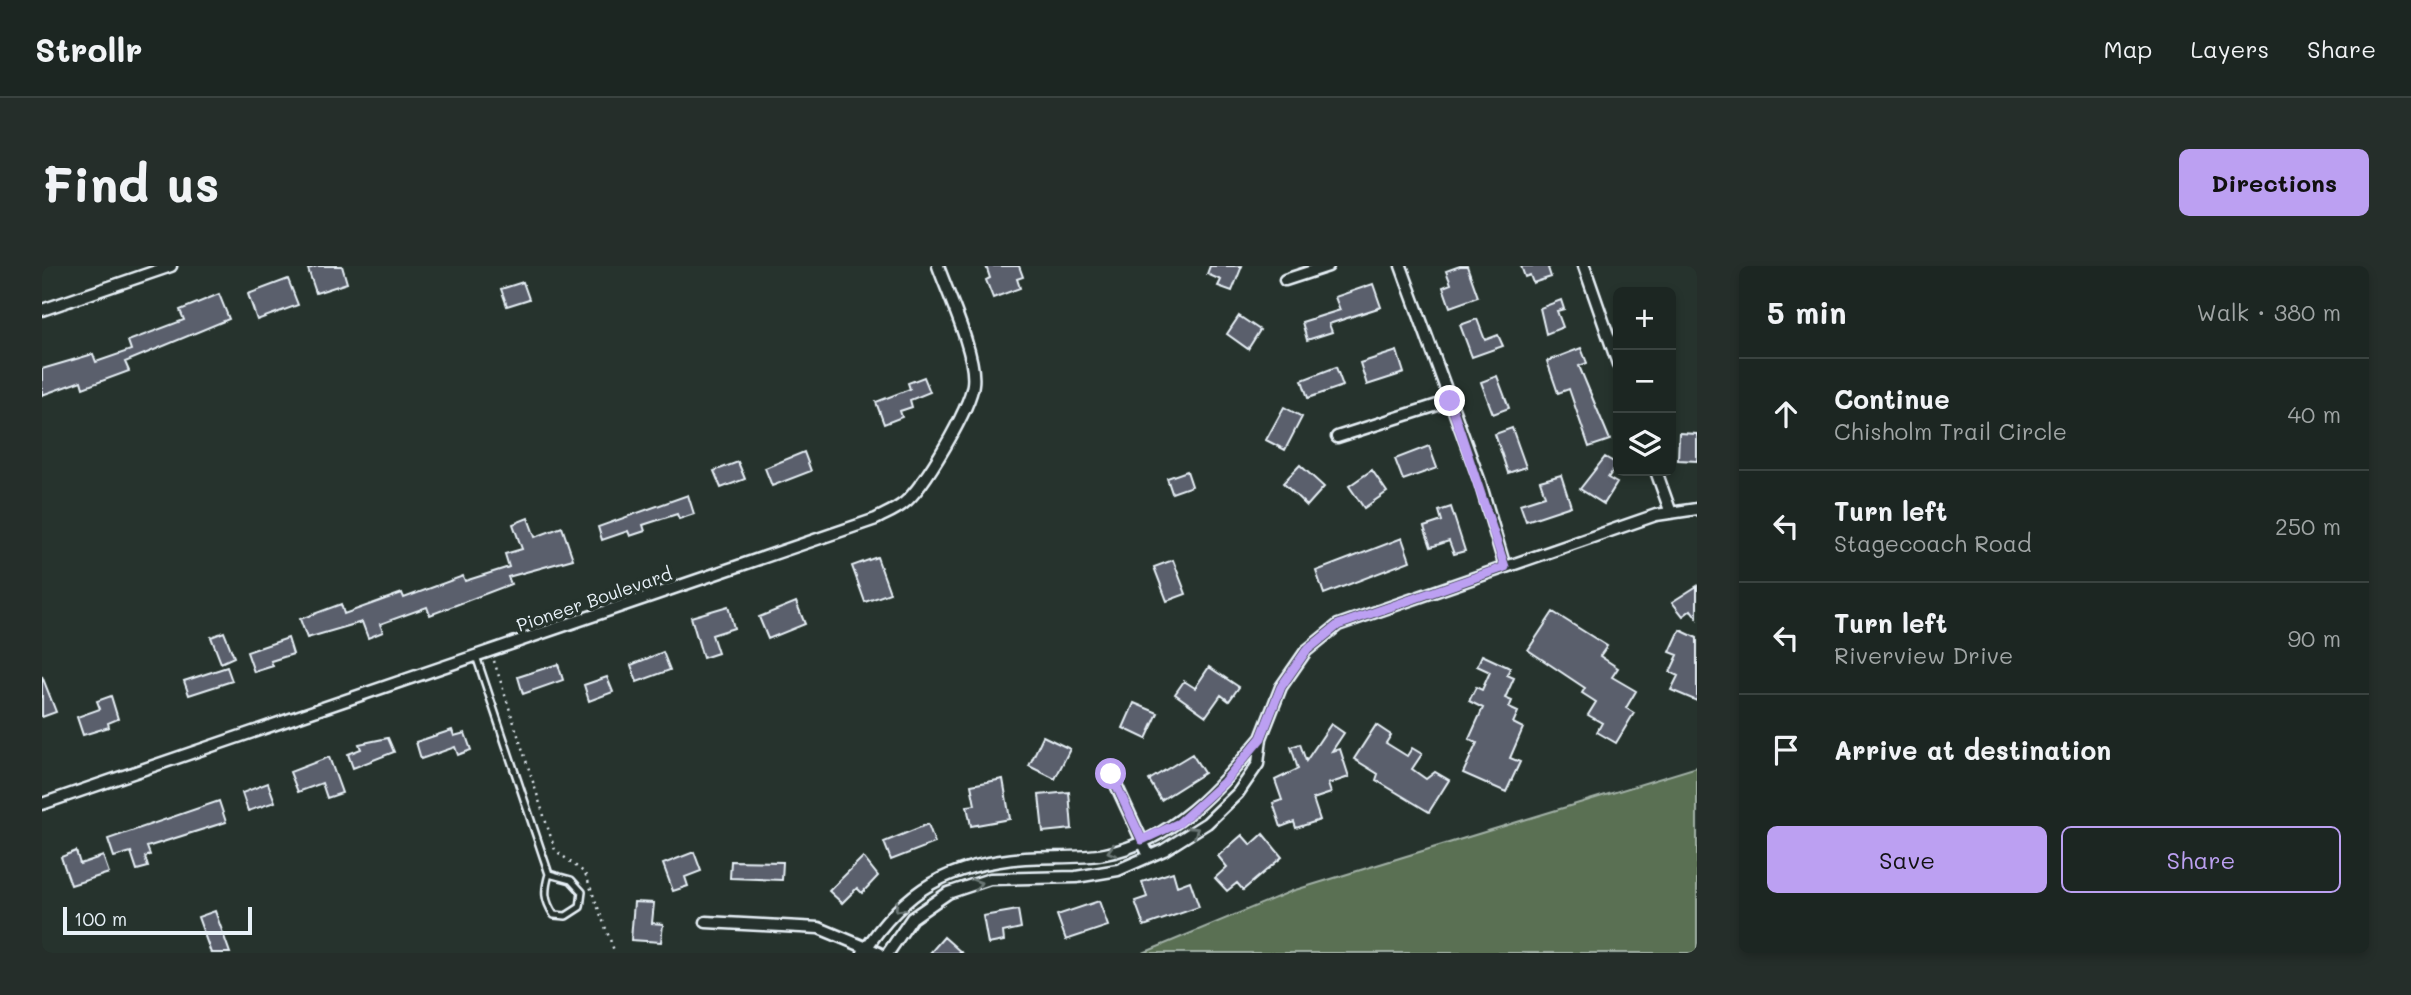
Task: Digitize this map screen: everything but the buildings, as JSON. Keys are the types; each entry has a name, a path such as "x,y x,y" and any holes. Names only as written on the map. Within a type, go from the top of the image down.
{"street":[{"path":"42,310 171,266"},
{"name":"Pioneer Boulevard","path":"42,804 477,660 876,519 905,503 925,481 964,409 974,383 968,348 938,266"},
{"path":"1285,280 1328,266"},
{"path":"1401,266 1450,401 1505,567"},
{"path":"1584,266 1613,350"},
{"path":"1337,437 1450,401"},
{"path":"1658,476 1671,513"},
{"path":"888,953 912,918 948,893 990,880 1076,877 1118,870 1149,856 1207,822 1238,793 1258,764 1261,738 1281,687 1306,651 1338,625 1671,513 1697,509"},
{"path":"865,950 878,930 908,898 934,879 974,865 1026,858 1106,853 1179,823 1224,782 1261,738"},
{"path":"1111,774 1149,856"},
{"path":"706,922 819,928 865,950 879,953"}],"lane":[{"path":"477,660 549,874 544,890 547,904 554,915 566,916 580,906 582,892 571,880 549,874"}],"path":[{"path":"477,660 494,658 555,850 585,873 615,953"}],"green space":[{"path":"1697,767 1697,953 1143,953 1292,891"}],"route":[{"path":"1111,774 1142,840 1179,823 1224,782 1261,738 1281,687 1306,651 1338,625 1505,567 1480,482 1450,401"}]}
